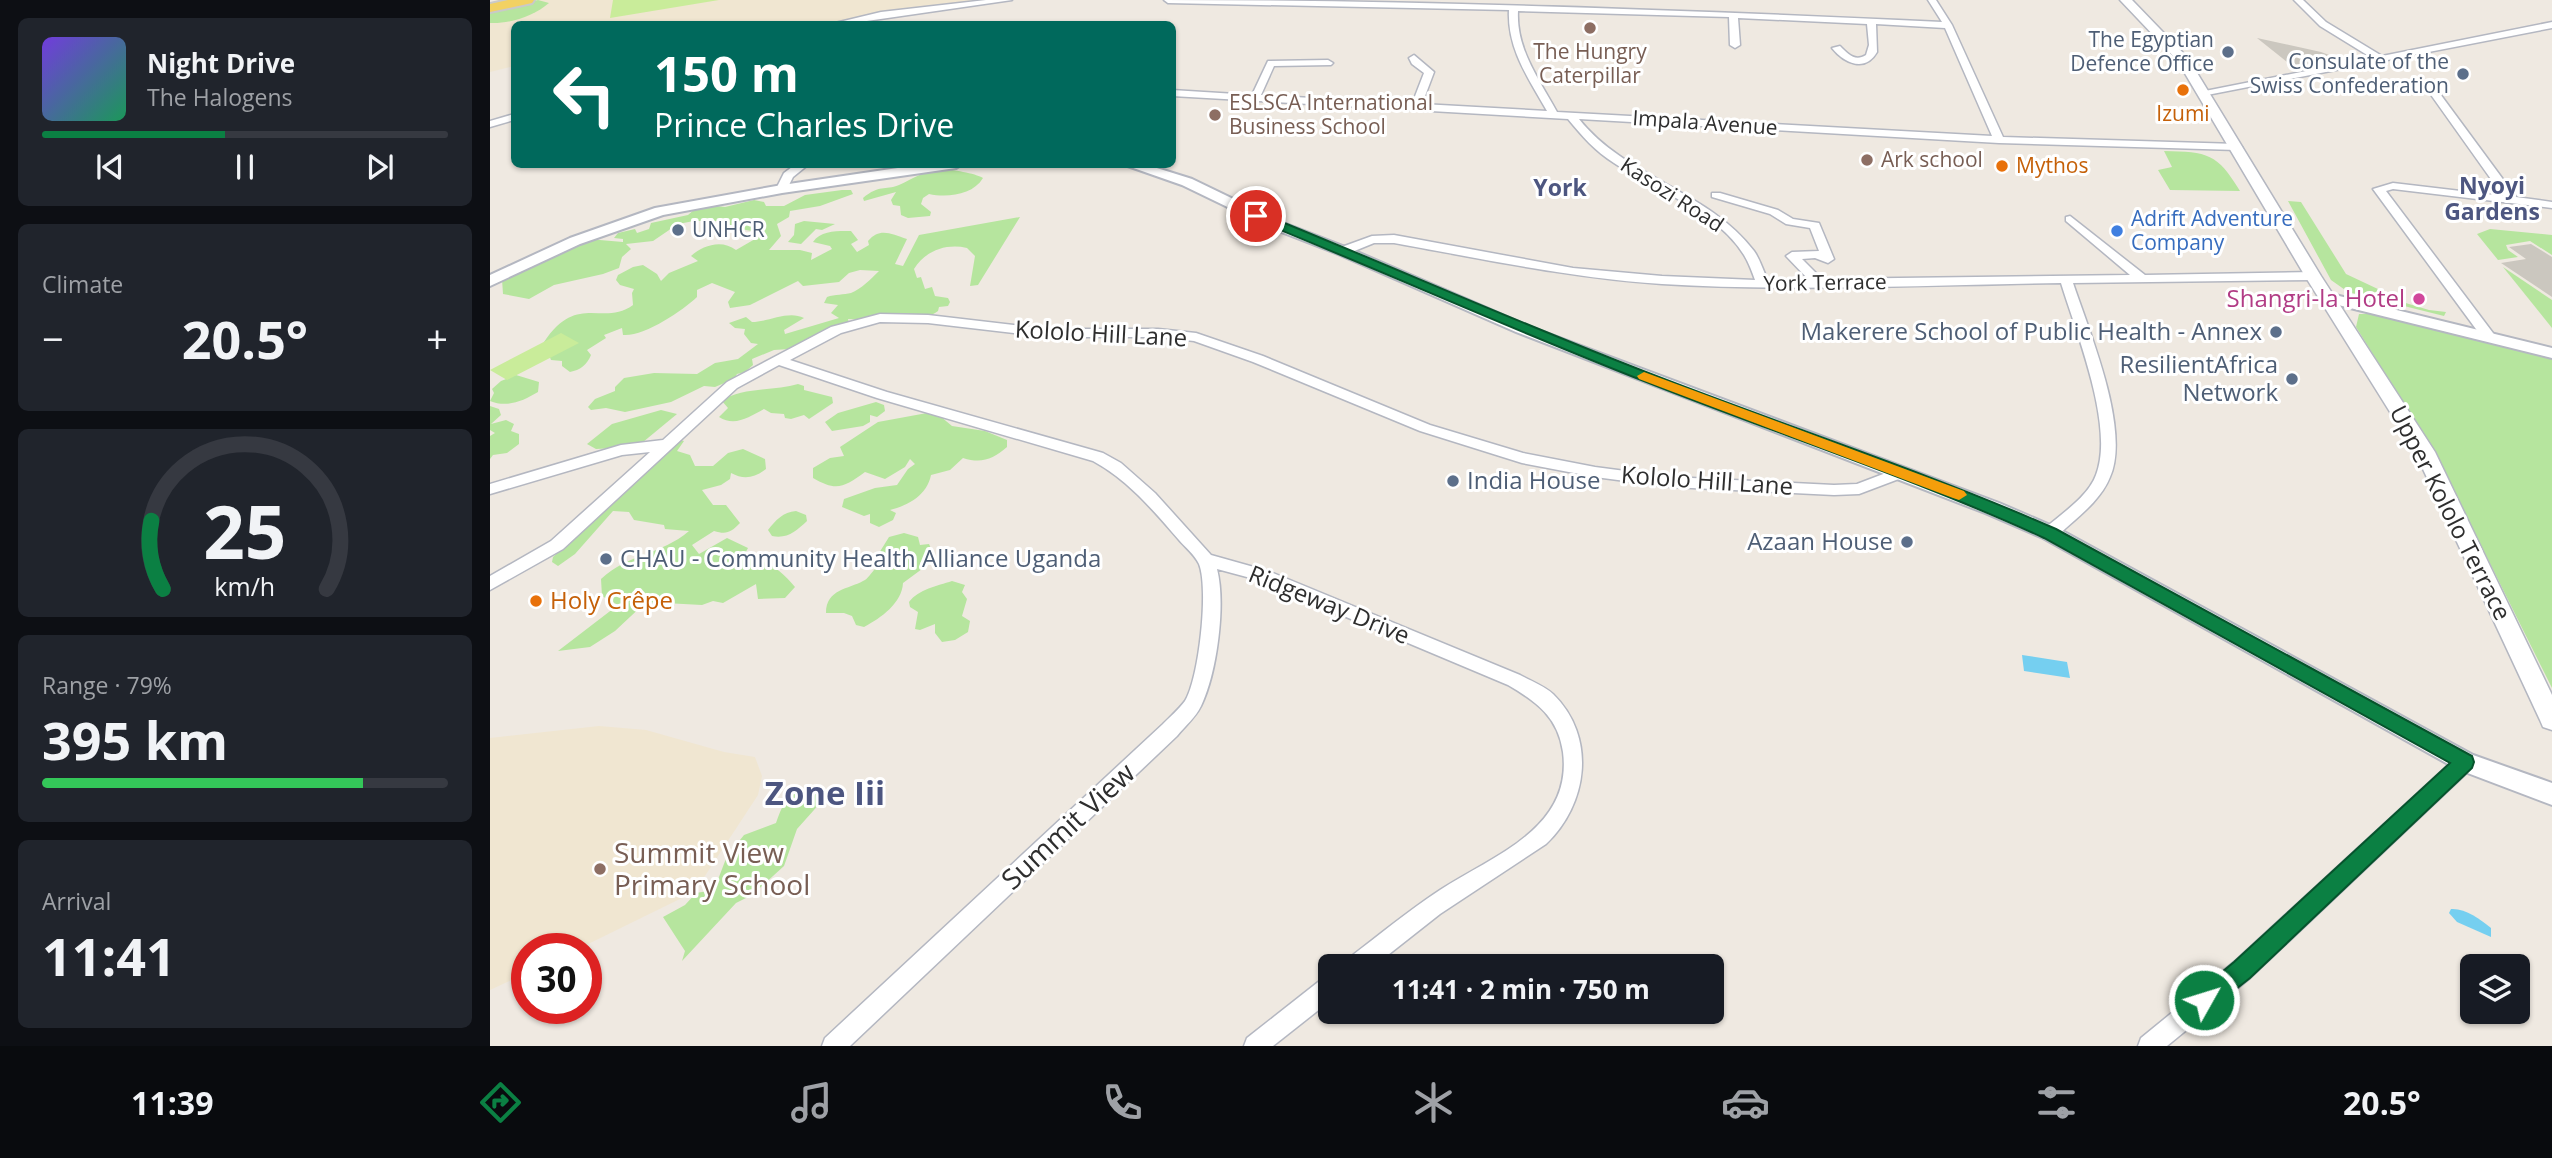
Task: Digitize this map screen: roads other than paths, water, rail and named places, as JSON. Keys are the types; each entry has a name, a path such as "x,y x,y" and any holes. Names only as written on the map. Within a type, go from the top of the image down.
{"main road":[{"path":"490,1 496,0"},
{"path":"490,8 527,0"},
{"name":"Upper Kololo Terrace","path":"2126,0 2182,58 2313,276 2425,453 2552,720"}],"street":[{"path":"850,21 1008,0"},
{"path":"1168,0 1733,15 1948,25"},
{"path":"1932,0 1948,25 1999,140"},
{"path":"2298,0 2323,24 2380,59"},
{"path":"1514,8 1514,36 1520,55 1553,113"},
{"path":"1733,15 1735,45"},
{"path":"1837,48 1847,59 1865,60 1870,57 1874,48 1871,21"},
{"path":"2205,94 2552,24"},
{"path":"1414,58 1415,62 1429,72 1416,106"},
{"path":"1255,98 1270,63 1328,63"},
{"path":"2429,85 2512,200"},
{"name":"Impala Avenue","path":"1176,93 1999,140 2237,146"},
{"name":"Kasozi Road","path":"1570,114 1580,131 1596,146 1703,211 1735,236 1753,256 1763,284"},
{"path":"490,124 511,118"},
{"path":"782,189 788,174 798,168"},
{"path":"490,281 575,241 633,219 689,204 928,168"},
{"path":"1141,168 1186,182 1276,225 1343,251 1522,329 1983,503 2050,533 2465,762 2552,794"},
{"path":"2488,337 2379,189 2393,186 2552,205"},
{"path":"1716,195 1774,212 1790,222 1815,225 1828,259 1816,254 1792,256 1819,283"},
{"path":"2070,219 2140,277"},
{"name":"York Terrace","path":"1343,251 1372,240 1394,239 1609,277 1763,284 2313,276"},
{"path":"2209,269 2229,272 2234,276"},
{"path":"2050,533 2104,476 2109,460 2106,419 2065,278"},
{"path":"2327,298 2552,353"},
{"name":"Kololo Hill Lane","path":"490,584 557,545 732,385 836,330 866,321 893,318 928,319 1049,333 1179,334 1225,346 1425,428 1522,458 1671,482 1859,489 1899,472"},
{"path":"777,360 882,395 1098,457 1116,467 1150,498 1206,560"},
{"path":"490,489 621,450 664,445"},
{"path":"1859,489 1868,479 1865,460"},
{"name":"Ridgeway Drive","path":"1206,560 1262,575 1514,680 1546,699 1564,727 1573,754 1573,785 1567,803 1553,824 1535,840 1433,907 1372,954"},
{"name":"Summit View","path":"833,1046 1170,730 1193,704 1201,682 1210,626 1212,583 1206,560"},
{"path":"2149,1046 2242,970 2465,762"},
{"path":"1255,1046 1318,996"}],"water":[{"path":"2022,655 2067,662 2070,678 2024,671"},
{"path":"2451,909 2467,912 2482,921 2491,928 2491,937 2457,922 2449,913"}],"place":[{"name":"The Hungry Caterpillar","path":"1590,28"},
{"name":"The Egyptian Defence Office","path":"2228,52"},
{"name":"Consulate of the Swiss Confederation","path":"2463,74"},
{"name":"Izumi","path":"2183,90"},
{"name":"ESLSCA International Business School","path":"1215,115"},
{"name":"Ark school","path":"1867,160"},
{"name":"Mythos","path":"2002,166"},
{"name":"UNHCR","path":"678,230"},
{"name":"Adrift Adventure Company","path":"2117,231"},
{"name":"Shangri-la Hotel","path":"2419,299"},
{"name":"Makerere School of Public Health - Annex","path":"2276,332"},
{"name":"ResilientAfrica Network","path":"2292,379"},
{"name":"India House","path":"1453,481"},
{"name":"Azaan House","path":"1907,542"},
{"name":"CHAU - Community Health Alliance Uganda","path":"606,559"},
{"name":"Holy Crêpe","path":"536,601"},
{"name":"Summit View Primary School","path":"600,869"}],"district":[{"name":"York","path":"1560,188"},
{"name":"Nyoyi Gardens","path":"2492,199"},
{"name":"Zone Iii","path":"825,793"}]}
